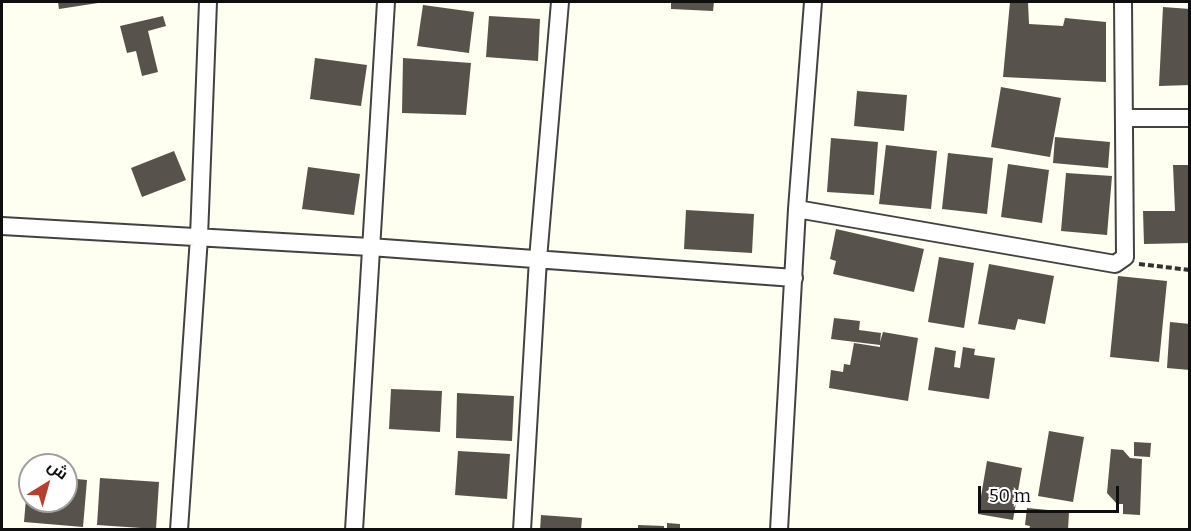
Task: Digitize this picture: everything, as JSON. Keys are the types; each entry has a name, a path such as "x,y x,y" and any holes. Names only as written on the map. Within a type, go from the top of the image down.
{"street":[{"path":"179,530 199,237 208,2"},
{"path":"354,530 386,2"},
{"path":"522,530 538,259 560,2"},
{"path":"779,530 797,209 813,2"},
{"path":"797,209 1115,264 1121,261 1125,257 1123,2"},
{"path":"1124,118 1190,118"},
{"path":"2,226 370,247 794,278"}],"path":[{"path":"1121,261 1190,270"}],"building":[{"path":"58,2 98,2 98,3 59,9"},
{"path":"671,2 714,2 713,11 671,9"},
{"path":"1010,2 1028,2 1029,24 1063,26 1065,18 1106,22 1106,82 1003,77"},
{"path":"423,5 474,12 469,53 417,46"},
{"path":"1163,7 1190,9 1190,85 1159,86"},
{"path":"163,16 166,26 148,31 158,72 142,76 136,51 127,53 120,26"},
{"path":"489,16 540,19 538,61 486,57"},
{"path":"315,58 367,65 361,106 310,99"},
{"path":"403,58 471,63 466,115 402,113"},
{"path":"1001,87 1061,98 1050,157 991,147"},
{"path":"857,91 907,95 904,131 854,126"},
{"path":"1055,137 1110,142 1108,168 1053,163"},
{"path":"831,138 878,142 874,195 827,192"},
{"path":"886,145 937,151 931,209 879,204"},
{"path":"174,151 186,180 142,197 131,168"},
{"path":"948,153 993,158 987,214 942,209"},
{"path":"1008,164 1049,170 1042,223 1001,217"},
{"path":"1173,165 1190,165 1190,243 1144,244 1143,211 1175,211"},
{"path":"308,167 360,174 354,215 302,209"},
{"path":"1066,173 1112,176 1107,235 1061,231"},
{"path":"686,210 754,214 752,253 684,249"},
{"path":"836,229 924,249 914,292 833,274 836,261 830,259"},
{"path":"939,257 974,263 964,328 928,322"},
{"path":"989,264 1054,276 1045,324 1018,319 1015,330 978,324"},
{"path":"1118,276 1167,281 1159,362 1110,357"},
{"path":"834,318 860,321 859,330 881,333 880,342 883,332 918,338 908,401 829,388 831,370 843,372 844,364 850,365 854,343 880,347 880,345 831,339"},
{"path":"1170,322 1190,324 1190,370 1167,368"},
{"path":"935,347 956,351 954,367 960,368 963,347 975,349 974,355 995,358 989,399 928,390"},
{"path":"391,389 442,391 440,432 389,429"},
{"path":"457,393 514,396 512,441 456,438"},
{"path":"1049,431 1084,437 1073,502 1038,496"},
{"path":"1134,442 1151,443 1150,457 1134,456"},
{"path":"1111,449 1123,450 1130,458 1142,459 1140,515 1123,514 1123,504 1117,504 1107,493"},
{"path":"458,451 510,454 507,499 455,495"},
{"path":"987,461 1022,468 1013,520 978,514"},
{"path":"100,478 159,482 156,529 97,525"},
{"path":"78,479 87,480 83,527 24,522 25,513 78,513"},
{"path":"1027,508 1069,512 1068,530 1029,530 1030,526 1025,525"},
{"path":"541,515 582,518 581,530 540,530"},
{"path":"667,523 680,524 680,530 667,530"},
{"path":"638,525 664,526 664,530 638,530"}]}
